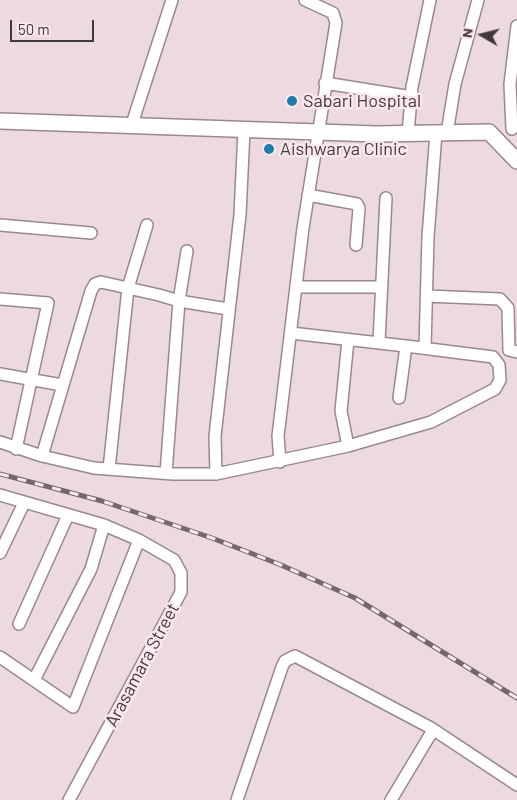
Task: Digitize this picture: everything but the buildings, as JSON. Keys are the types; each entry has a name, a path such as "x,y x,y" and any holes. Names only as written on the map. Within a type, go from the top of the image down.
{"street":[{"path":"131,127 172,0"},
{"path":"280,462 278,436 296,287 335,17 333,13 305,0"},
{"path":"408,133 412,97 430,0"},
{"path":"425,348 428,237 441,133 478,0"},
{"path":"0,121 318,132 441,133 490,132 515,128 510,84 517,26"},
{"path":"325,83 412,97"},
{"path":"216,474 215,436 240,215 244,130"},
{"path":"490,132 517,161"},
{"path":"308,195 357,204 359,208 356,245"},
{"path":"379,342 386,198"},
{"path":"0,225 91,233"},
{"path":"109,469 128,288 147,225"},
{"path":"166,473 179,302 186,251"},
{"path":"42,456 91,290 95,284 101,282 179,302 228,309"},
{"path":"296,287 382,287"},
{"path":"427,296 500,299 508,308 509,350 517,352"},
{"path":"0,299 48,303 16,449"},
{"path":"0,442 16,449 94,468 216,474 280,462 348,446 431,422 494,389 498,385 499,365 493,357 291,333"},
{"path":"348,340 341,411 348,446"},
{"path":"399,398 406,346"},
{"path":"0,374 62,385"},
{"name":"Arasamara Street","path":"0,495 104,525 139,540 174,560 181,574 180,592 69,800"},
{"path":"0,552 24,503"},
{"path":"19,624 68,515"},
{"path":"34,680 90,568 104,525"},
{"path":"0,657 73,707 139,540"},
{"path":"237,800 282,667 285,661 295,656 433,730 517,785"},
{"path":"391,800 433,730"}],"railway":[{"path":"0,474 102,501 212,538 281,565 355,598 517,698"}],"place":[{"name":"Sabari Hospital","path":"292,101"},
{"name":"Aishwarya Clinic","path":"269,149"}]}
